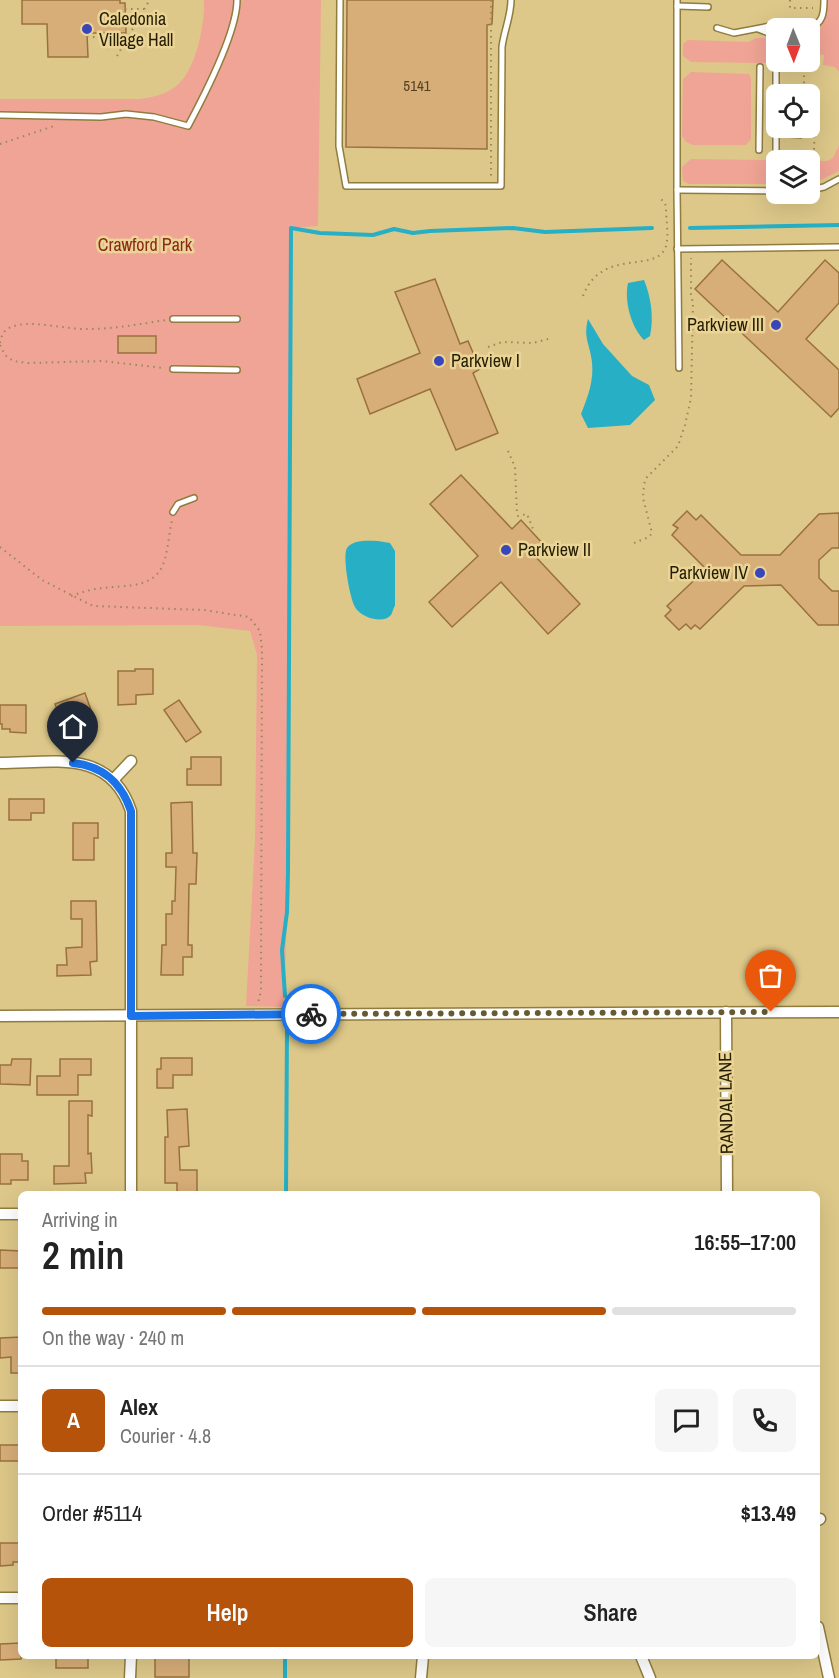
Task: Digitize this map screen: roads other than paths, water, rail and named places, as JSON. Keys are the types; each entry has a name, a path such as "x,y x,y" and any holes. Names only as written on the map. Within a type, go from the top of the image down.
{"street":[{"path":"114,779 131,761"},
{"path":"0,763 86,764 114,779 126,796 131,811 131,1191"},
{"name":"RANDAL LANE","path":"726,1012 727,1191"},
{"path":"0,1016 839,1012"},
{"path":"0,1214 18,1214"},
{"path":"0,1406 18,1406"},
{"path":"0,1598 18,1598"},
{"path":"820,1636 829,1678"},
{"path":"130,1678 131,1659"},
{"path":"421,1678 423,1659"},
{"path":"642,1659 651,1678"}],"lane":[{"path":"0,115 101,117 126,114 154,117 188,126 206,92 234,23 237,0"},
{"path":"340,0 339,146 346,186 501,186 502,47 511,0"},
{"path":"820,22 824,15 824,0"},
{"path":"679,368 676,190 677,3 708,7"},
{"path":"717,28 734,33 766,27"},
{"path":"758,29 766,32"},
{"path":"759,150 760,67"},
{"path":"776,72 776,150"},
{"path":"820,188 839,179"},
{"path":"676,190 766,191"},
{"path":"677,249 839,247"},
{"path":"173,319 237,319"},
{"path":"173,369 237,370"},
{"path":"173,512 178,504 194,498"}],"water":[{"path":"644,280 650,300 652,322 650,336 644,340 632,321 627,290 628,283"},
{"path":"588,319 603,344 632,376 649,385 655,400 630,425 588,428 581,414 592,376 587,336"},
{"path":"378,541 390,543 395,551 395,606 391,615 377,620 366,617 355,607 345,559 347,548 353,543"}],"waterway":[{"path":"690,228 839,225"},
{"path":"285,996 282,950 287,912 288,873 291,228 320,233 373,235 394,229 413,233 513,228 545,232 652,228"},
{"path":"286,1191 287,1025"},
{"path":"285,1659 285,1678"}],"place":[{"name":"Caledonia Village Hall","path":"87,29"},
{"name":"Parkview III","path":"776,325"},
{"name":"Parkview I","path":"439,361"},
{"name":"Parkview II","path":"506,550"},
{"name":"Parkview IV","path":"760,573"}],"park label":[{"name":"Crawford Park","path":"145,245"}]}
